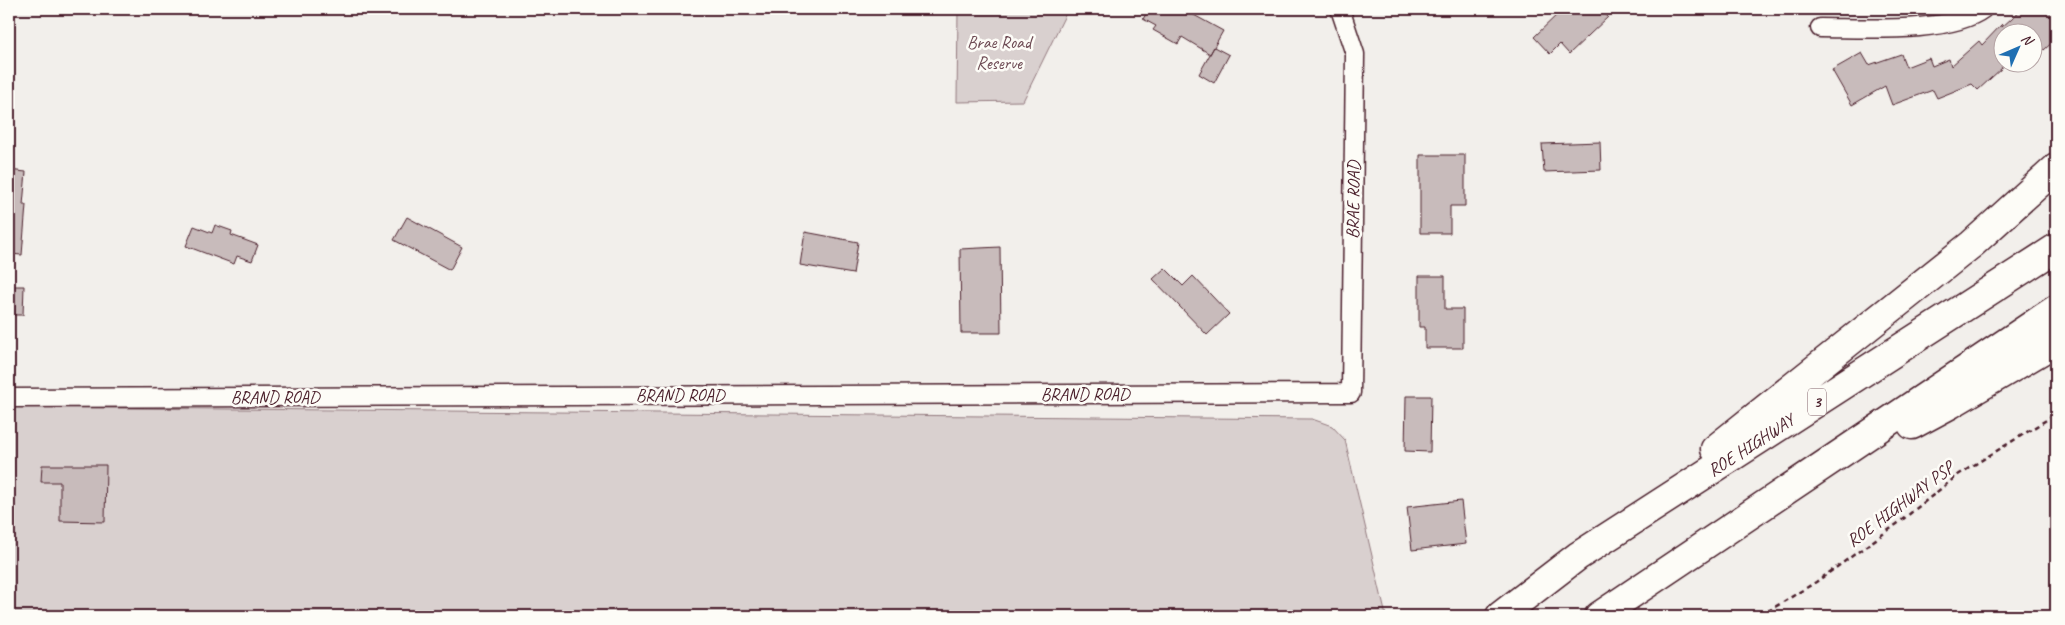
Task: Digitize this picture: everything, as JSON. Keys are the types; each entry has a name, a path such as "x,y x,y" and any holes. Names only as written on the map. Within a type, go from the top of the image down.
{"highway":[{"path":"1578,556 1972,244 2056,168"},
{"name":"ROE HIGHWAY","path":"1500,616 1578,556 2056,248"},
{"path":"1599,616 2056,309"},
{"path":"1790,489 1951,404 2056,342"}],"street":[{"name":"BRAE ROAD","path":"1340,9 1354,54 1351,393"},
{"path":"1820,28 1920,27 1946,24 1973,16 1983,9"},
{"name":"BRAND ROAD","path":"9,398 1351,393"}],"path":[{"name":"ROE HIGHWAY PSP","path":"1760,616 1816,582 1896,524 1958,475 2056,414"}],"green space":[{"name":"Brae Road Reserve","path":"958,9 1068,9 1023,101 957,102"},
{"path":"9,407 1312,419 1332,426 1345,440 1386,616 9,616"}],"building":[{"path":"1149,9 1183,9 1223,31 1210,54 1182,37 1178,44 1153,30 1156,26 1143,19"},
{"path":"1563,9 1600,9 1608,17 1569,54 1560,44 1550,54 1534,37"},
{"path":"2022,9 2051,9 2056,14 2056,39 2044,50 2042,48 2042,22 2008,22"},
{"path":"1992,34 1992,72 1998,72 1978,90 1972,84 1937,98 1933,90 1892,105 1885,86 1852,105 1832,70 1862,53 1869,65 1901,54 1906,67 1929,58 1932,66 1949,59 1951,66 1979,41 1982,45"},
{"path":"1214,47 1229,55 1214,83 1199,74"},
{"path":"1600,142 1601,170 1544,172 1542,144"},
{"path":"1420,155 1465,155 1465,206 1450,206 1450,233 1420,233"},
{"path":"9,170 26,172 23,205 26,205 22,255 9,254 11,213 9,213"},
{"path":"407,217 462,247 450,270 394,240"},
{"path":"215,225 232,231 231,235 258,245 252,261 237,256 234,264 186,246 194,226 212,233"},
{"path":"805,232 858,242 853,274 800,265"},
{"path":"1000,247 1001,333 961,333 960,249"},
{"path":"1165,268 1183,286 1193,276 1229,314 1207,335 1153,279"},
{"path":"1419,276 1445,276 1445,309 1463,309 1463,348 1425,348 1425,327 1419,327"},
{"path":"9,286 24,286 23,315 9,315"},
{"path":"1406,396 1431,396 1430,452 1405,451"},
{"path":"42,465 106,465 105,522 60,521 60,482 41,482"},
{"path":"1461,501 1466,544 1412,550 1407,507"}]}
